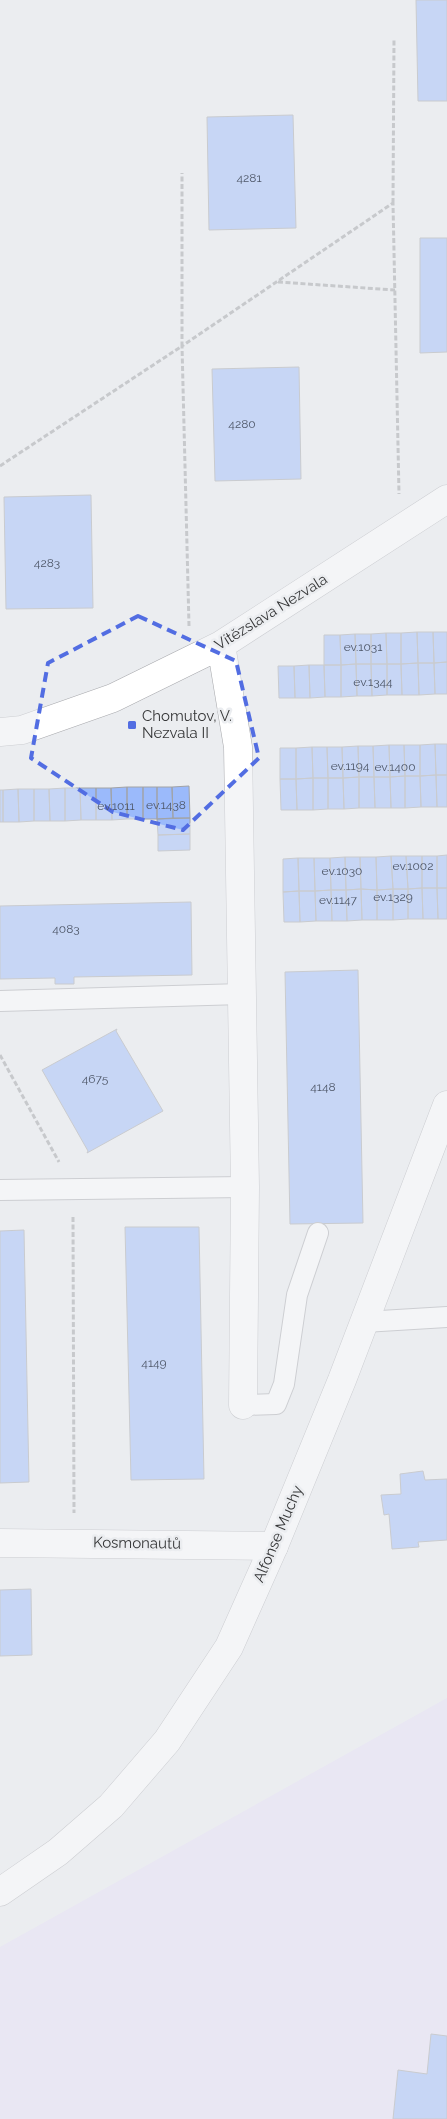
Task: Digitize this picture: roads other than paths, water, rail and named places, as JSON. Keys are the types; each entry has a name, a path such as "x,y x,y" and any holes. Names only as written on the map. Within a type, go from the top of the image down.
{"street":[{"name":"Vítězslava Nezvala","path":"0,732 22,730 113,698 221,645 447,499"},
{"path":"221,645 238,747 245,1187 243,1405"},
{"name":"Alfonse Muchy","path":"0,1892 58,1852 111,1806 167,1742 229,1647 274,1546 364,1322 447,1104"},
{"name":"Kosmonautů","path":"0,1543 74,1542 274,1546"}],"lane":[{"path":"0,1001 242,994"},
{"path":"0,1190 245,1187"},
{"path":"243,1405 276,1404 284,1384 296,1295 318,1233"},
{"path":"364,1322 447,1317"}],"place":[{"name":"Chomutov, V. Nezvala II","path":"132,725"}]}
